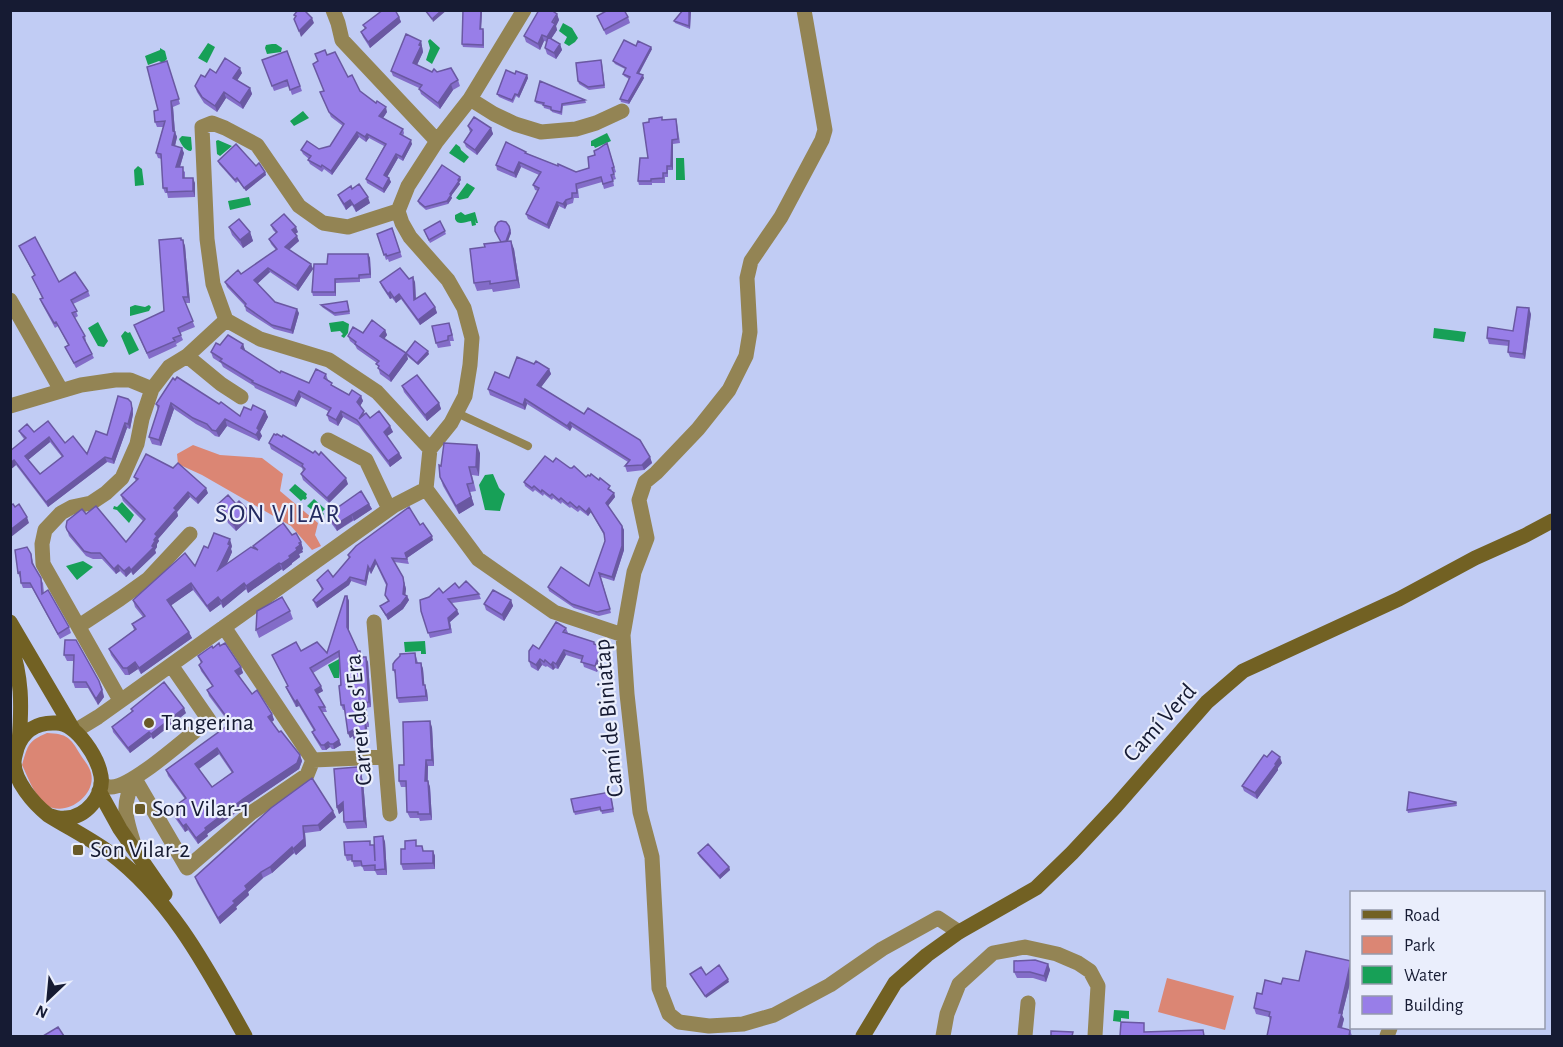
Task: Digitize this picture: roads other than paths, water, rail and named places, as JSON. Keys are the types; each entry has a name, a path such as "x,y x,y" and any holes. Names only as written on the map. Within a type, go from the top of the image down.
{"main road":[{"name":"Camí Verd","path":"864,1036 895,983 927,954 959,932 1036,888 1116,806 1207,702 1243,671 1399,598 1552,521"},
{"path":"10,622 98,767 100,788 120,829 190,932 201,959"},
{"path":"10,641 21,693 19,743"},
{"path":"74,730 61,723 45,723 30,729 22,737 14,761 18,776 30,798 48,815 103,848 151,890 201,959 245,1036"},
{"path":"48,815 68,818 82,813 95,800 100,788"}],"street":[{"path":"333,10 342,40 437,141"},
{"path":"524,10 470,99 437,141 408,186 398,211 411,237 448,280 464,308 472,338 465,396 451,423 430,449 426,489 478,559 554,612 623,635"},
{"name":"Camí de Biniatap","path":"804,10 825,129 822,140 781,217 751,261 747,278 750,332 748,348 729,390 698,429 645,482 639,500 647,538 634,572 623,635 640,812 652,857 659,988 669,1014 679,1022 709,1026 743,1024 774,1015 830,985 882,949 938,918 959,932"},
{"path":"470,99 515,124 541,132 576,129 622,111"},
{"path":"398,211 348,227 322,223 299,206 257,145 212,123 202,126 207,238 213,284 226,320 260,339 329,360 377,392 430,449"},
{"path":"10,300 61,390"},
{"path":"120,700 43,564 42,544 45,530 61,513 72,507 91,503 122,478 137,444 152,389 169,367 187,356 226,320"},
{"path":"187,356 241,397"},
{"path":"10,406 81,385 115,380 130,380 152,389"},
{"path":"328,440 366,460 389,509"},
{"path":"74,730 98,717 389,509 426,489"},
{"path":"79,626 148,579 190,534"},
{"name":"Carrer de s'Era","path":"374,622 390,814"},
{"path":"224,627 313,760"},
{"path":"100,788 118,786 135,778 209,720 171,665"},
{"path":"313,760 384,757"},
{"path":"135,778 187,868 251,813 307,775 313,760"},
{"path":"135,778 127,794 125,809 126,822 139,857"},
{"path":"942,1036 947,1014 959,984 993,953 1025,947 1057,954 1090,971 1098,986 1095,1036"},
{"path":"1025,1036 1028,1004"}],"lane":[{"path":"457,413 528,446"}],"water":[{"path":"563,23 572,28 578,38 569,46 564,43 567,37 559,31"},
{"path":"430,39 440,48 432,64 426,60"},
{"path":"208,43 215,47 207,63 198,58"},
{"path":"276,44 282,48 281,52 267,54 266,45"},
{"path":"160,48 165,51 167,59 163,63 159,61 148,65 145,56"},
{"path":"303,111 309,118 294,126 290,121"},
{"path":"607,133 611,141 595,148 591,146 591,141"},
{"path":"182,136 191,137 191,151 185,149 181,143 179,139"},
{"path":"216,141 232,146 220,156 217,154"},
{"path":"456,144 469,157 464,163 449,153"},
{"path":"676,158 684,158 685,180 676,180"},
{"path":"138,166 142,169 144,185 135,186 134,170"},
{"path":"467,183 475,188 468,198 459,200 456,198"},
{"path":"249,197 251,205 230,210 228,201"},
{"path":"461,212 465,215 475,212 478,223 475,220 476,225 472,226 471,221 458,222 455,215"},
{"path":"135,305 151,307 149,311 130,316 130,307"},
{"path":"343,321 349,324 348,333 344,338 340,331 331,332 329,323"},
{"path":"98,322 108,341 104,347 98,346 88,328"},
{"path":"1434,328 1466,332 1464,342 1433,338"},
{"path":"125,331 130,332 139,350 129,355 121,336"},
{"path":"493,474 499,488 505,494 500,511 485,510 479,485 485,475"},
{"path":"295,484 307,494 305,500 301,501 289,490"},
{"path":"314,499 325,509 321,517 307,506"},
{"path":"122,502 134,515 129,523 117,510 113,509"},
{"path":"83,561 93,567 77,580 66,566"},
{"path":"425,641 426,654 421,654 421,651 405,652 404,642"},
{"path":"341,658 339,678 334,678 328,665"},
{"path":"1114,1010 1129,1011 1129,1019 1121,1018 1121,1022 1113,1021"}],"place":[{"name":"Tangerina","path":"149,723"},
{"name":"Son Vilar-1","path":"140,809"},
{"name":"Son Vilar-2","path":"78,850"}],"district":[{"name":"SON VILAR","path":"278,514"}]}
